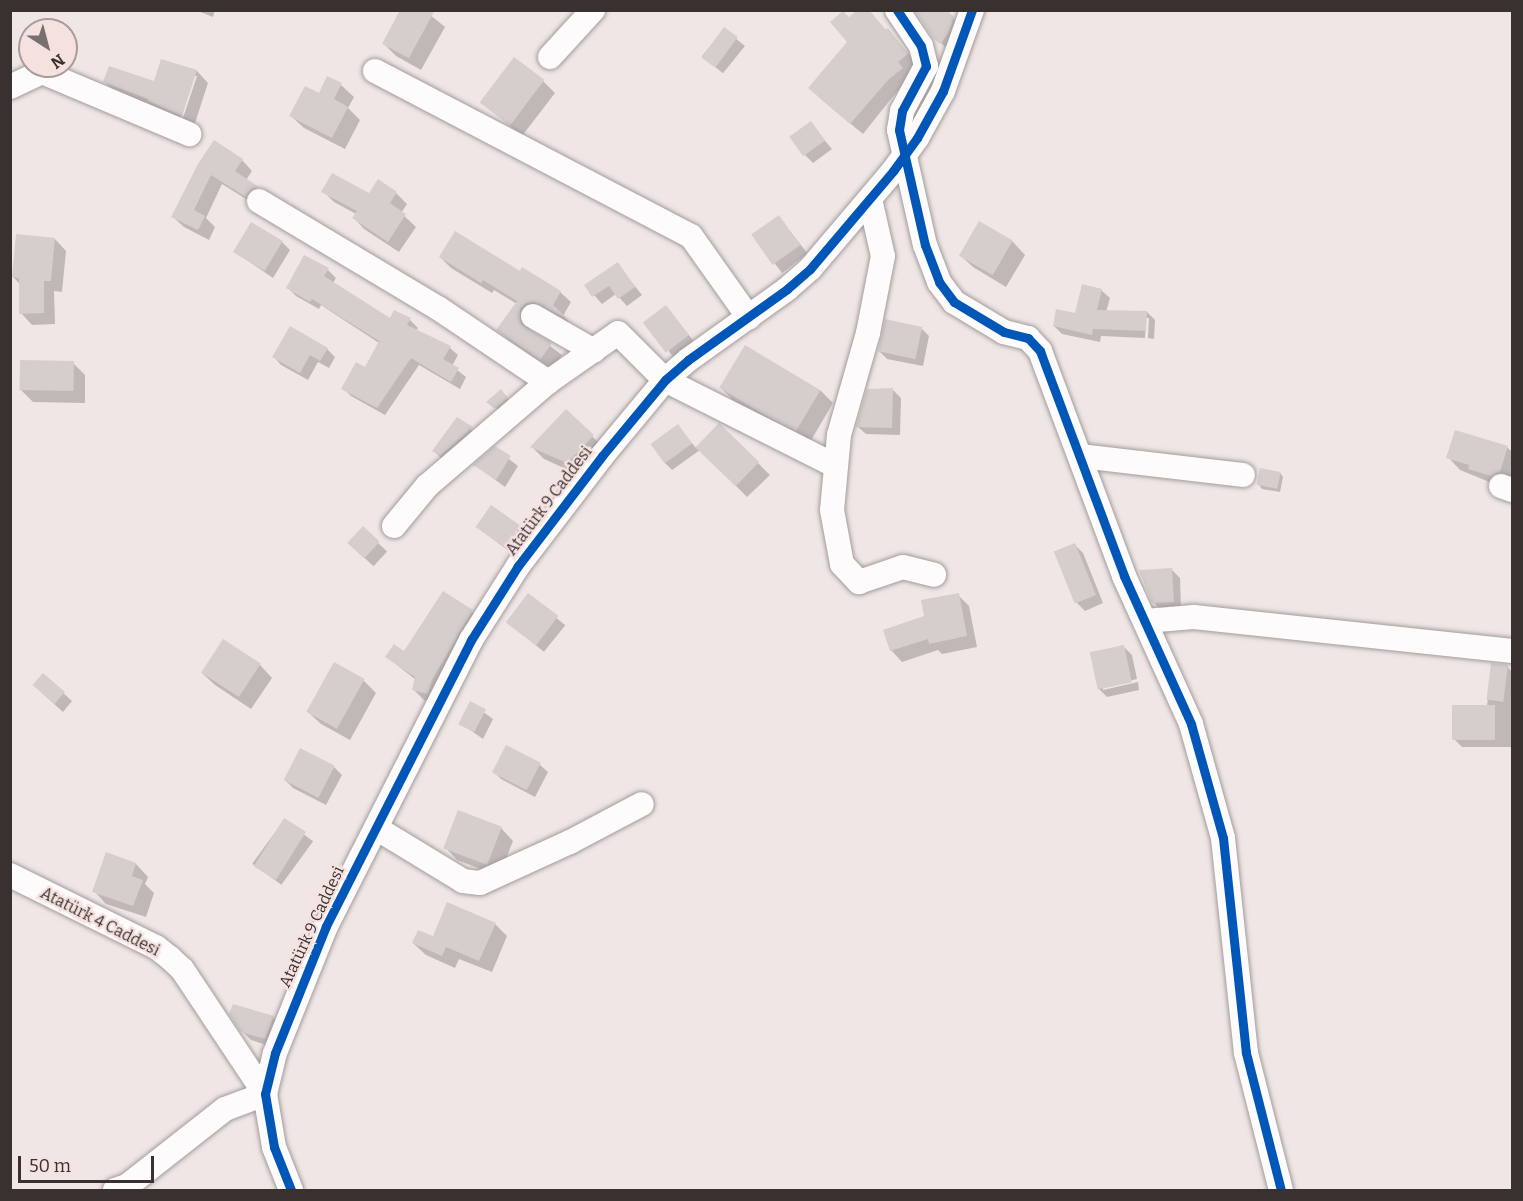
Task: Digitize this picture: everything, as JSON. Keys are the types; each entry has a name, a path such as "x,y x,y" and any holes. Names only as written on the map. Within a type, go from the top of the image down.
{"street":[{"path":"550,57 593,10"},
{"path":"897,10 921,46 926,66 902,111 899,130 925,245 939,282 954,302 1004,332 1028,338 1040,351 1124,576 1191,724 1222,838 1246,1053 1281,1191"},
{"name":"Atatürk 9 Caddesi","path":"265,1094 275,1053 326,926 449,680 492,604 555,516 665,380 810,269 870,199 905,155 943,91 972,10"},
{"path":"375,71 691,236 748,318"},
{"path":"10,87 42,72 189,134"},
{"path":"870,199 883,256 868,333 839,435 832,510 842,564 859,582 903,567 934,575"},
{"path":"259,201 438,308 548,382"},
{"path":"533,316 594,351"},
{"path":"394,526 427,486 548,382 618,333 665,380 836,466"},
{"path":"1081,456 1243,475"},
{"path":"1145,621 1194,617 1512,651"},
{"path":"376,828 463,880 480,883 570,842 642,804"},
{"name":"Atatürk 4 Caddesi","path":"10,875 156,947 170,958 182,969 265,1094"},
{"path":"123,1189 225,1108 265,1094 274,1147 291,1191"}],"building":[{"path":"400,10 435,10 409,58 382,44"},
{"path":"857,10 869,10 886,30 888,28 908,54 898,62 903,68 889,79 850,124 808,88 847,42 830,22 843,11 849,17"},
{"path":"917,10 947,10 954,17 949,32 940,44 933,38 916,12"},
{"path":"724,27 738,37 715,68 702,58"},
{"path":"514,57 544,80 510,125 480,103"},
{"path":"161,59 197,70 182,116 148,99 103,82 109,66 154,81"},
{"path":"327,76 342,83 334,99 348,107 332,138 289,116 305,86 319,93"},
{"path":"811,121 825,140 803,156 789,137"},
{"path":"214,140 243,159 235,171 259,187 252,189 246,197 211,175 194,210 205,216 198,230 171,217 198,164"},
{"path":"332,173 369,193 378,179 397,192 390,203 406,214 388,242 352,218 357,211 321,192"},
{"path":"779,215 800,245 772,265 751,235"},
{"path":"979,221 1013,241 993,275 959,256"},
{"path":"251,222 283,241 265,271 233,252"},
{"path":"455,231 520,271 522,267 561,291 553,305 569,320 534,302 526,303 520,309 521,324 552,343 540,360 496,330 517,301 483,280 481,283 439,257"},
{"path":"16,234 55,238 51,281 44,281 44,313 19,314 19,278 12,277"},
{"path":"304,255 329,268 324,276 390,318 394,310 411,318 407,325 451,346 443,359 459,368 451,382 411,358 377,408 341,389 356,362 365,367 379,341 312,299 310,302 286,288"},
{"path":"618,262 635,287 618,299 609,286 592,297 584,285"},
{"path":"1082,284 1102,289 1097,310 1147,311 1146,331 1093,329 1092,335 1053,326 1056,309 1075,313"},
{"path":"666,305 689,335 666,353 643,322"},
{"path":"885,319 922,327 915,359 878,351"},
{"path":"290,326 328,348 320,361 310,355 300,373 272,357"},
{"path":"745,345 820,390 795,433 719,388"},
{"path":"20,360 74,361 73,391 19,390"},
{"path":"893,388 892,428 856,427 867,389"},
{"path":"501,389 508,398 495,409 486,402"},
{"path":"566,409 594,435 567,463 530,447"},
{"path":"457,417 473,427 440,456 432,451"},
{"path":"719,423 759,462 736,486 695,447"},
{"path":"678,424 692,443 665,463 650,444"},
{"path":"1455,430 1508,446 1500,472 1491,476 1468,469 1469,465 1446,458"},
{"path":"495,446 511,456 496,480 473,465"},
{"path":"1260,468 1281,472 1277,489 1257,485"},
{"path":"491,505 521,526 506,548 476,527"},
{"path":"363,526 380,542 364,559 347,543"},
{"path":"1075,543 1096,595 1075,604 1054,552"},
{"path":"1172,568 1174,602 1152,603 1139,570"},
{"path":"443,591 473,610 432,680 428,694 412,690 415,677 385,657 394,644 404,651"},
{"path":"528,593 558,616 536,645 506,623"},
{"path":"959,593 967,636 929,644 928,639 890,651 883,630 924,616 921,600"},
{"path":"223,639 261,664 239,697 201,673"},
{"path":"1124,645 1132,682 1098,689 1090,652"},
{"path":"334,662 365,679 337,729 306,712"},
{"path":"1491,663 1508,665 1503,702 1486,700"},
{"path":"43,673 65,692 54,704 33,685"},
{"path":"470,701 486,709 474,732 458,724"},
{"path":"1452,705 1495,705 1495,740 1452,740"},
{"path":"506,745 541,763 527,790 492,773"},
{"path":"300,748 335,766 318,798 284,780"},
{"path":"458,810 502,827 487,865 443,848"},
{"path":"284,818 306,832 276,880 254,866"},
{"path":"106,852 136,863 132,876 143,880 133,906 92,892"},
{"path":"447,902 496,923 479,961 446,947 442,956 412,943 418,930 433,936"},
{"path":"233,1004 274,1016 265,1039 241,1032 229,1014"}],"cycle path":[{"path":"897,10 921,46 926,66 902,111 899,130 925,245 939,282 954,302 1004,332 1028,338 1040,351 1124,576 1191,724 1223,838 1246,1053 1281,1190"},
{"path":"291,1190 274,1147 265,1094 275,1053 326,926 471,640 518,566 602,456 665,380 688,360 787,289 810,269 893,171 917,138 943,91 972,10"}]}
